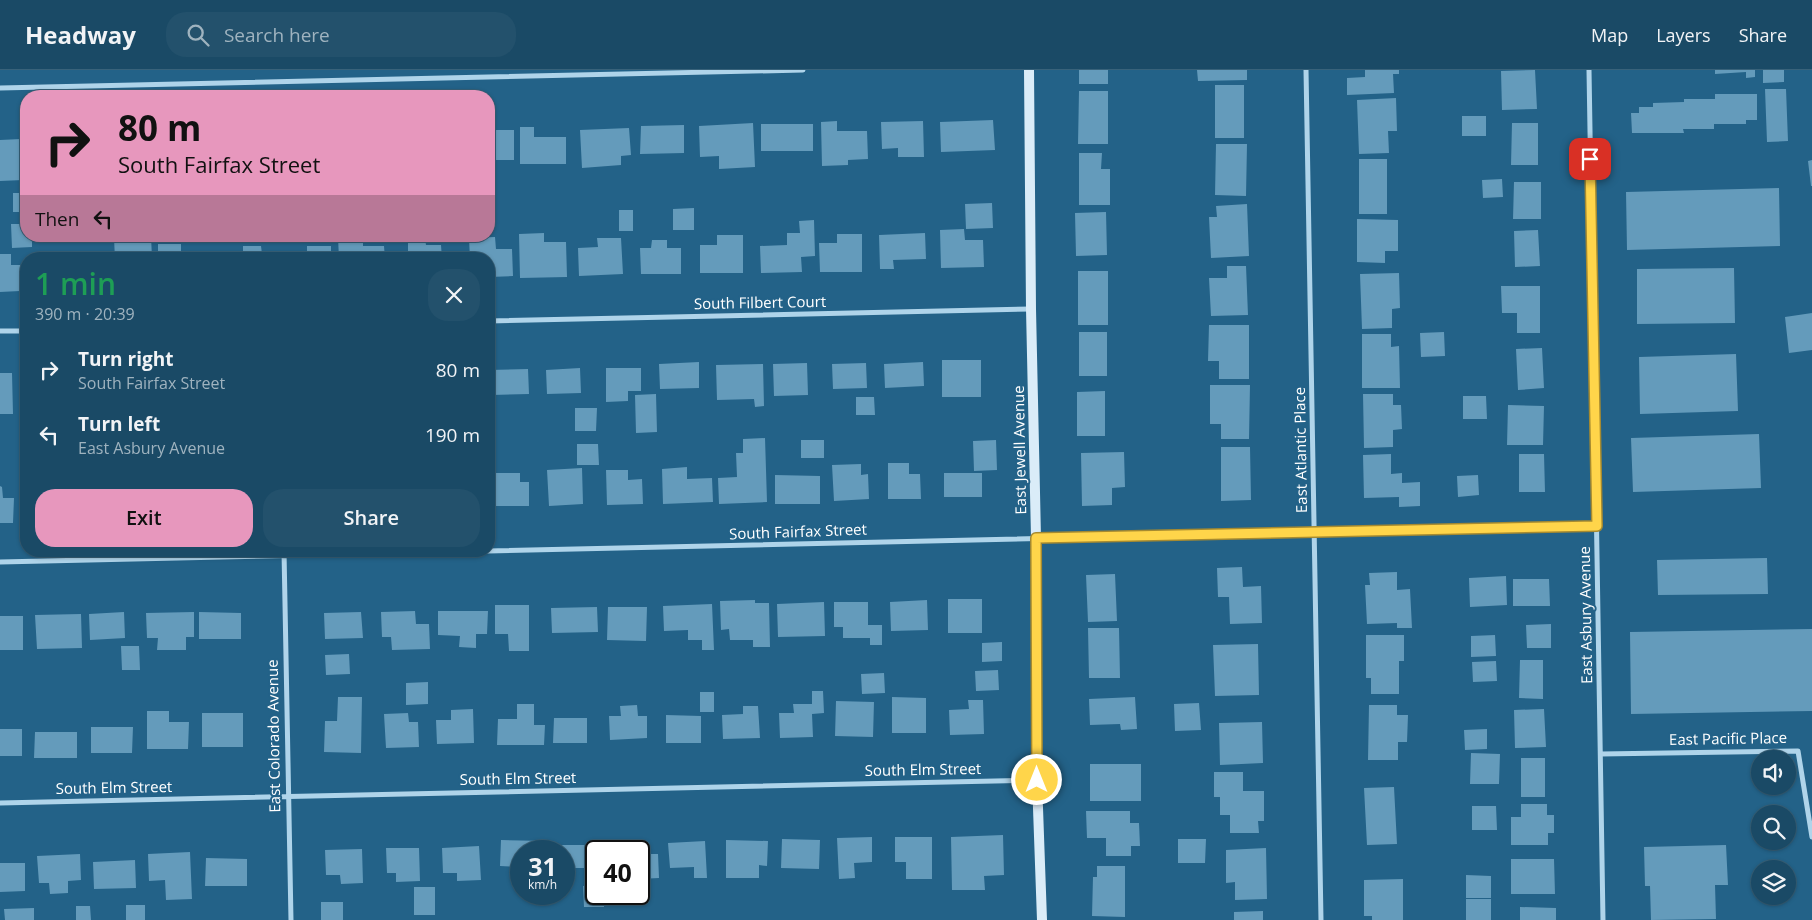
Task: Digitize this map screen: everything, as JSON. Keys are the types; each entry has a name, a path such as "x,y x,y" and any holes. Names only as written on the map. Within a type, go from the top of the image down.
{"street":[{"path":"0,88 803,70"},
{"name":"East Jewell Avenue","path":"1029,70 1031,309 1036,538 1037,780 1042,920"},
{"name":"East Atlantic Place","path":"1306,70 1321,920"},
{"name":"East Asbury Avenue","path":"1589,70 1603,920"},
{"name":"South Filbert Court","path":"495,321 1031,309"},
{"path":"0,331 20,331"},
{"name":"South Fairfax Street","path":"495,552 1315,531 1597,526"},
{"name":"South Fairfax Street","path":"0,562 322,557"},
{"name":"East Colorado Avenue","path":"284,558 291,920"},
{"name":"East Pacific Place","path":"1601,754 1798,751 1812,837"},
{"name":"South Elm Street","path":"0,803 1037,780"}],"building":[{"path":"1079,70 1108,70 1108,84 1079,84"},
{"path":"1197,70 1247,70 1247,80 1198,81"},
{"path":"1365,70 1399,70 1399,74 1393,74 1394,93 1347,95 1347,78 1365,77"},
{"path":"1535,70 1537,109 1502,110 1501,71"},
{"path":"1715,70 1755,70 1755,77 1746,78 1746,72 1715,74"},
{"path":"1763,70 1784,70 1784,82 1763,83"},
{"path":"1215,85 1244,85 1244,138 1215,138"},
{"path":"1765,89 1786,89 1788,141 1767,142"},
{"path":"1079,91 1108,91 1108,144 1078,144"},
{"path":"1715,94 1757,94 1757,120 1746,120 1746,124 1714,124 1714,129 1683,129 1684,133 1632,133 1631,113 1639,113 1639,107 1653,107 1653,103 1684,102 1684,99 1715,99"},
{"path":"1396,98 1397,131 1388,131 1389,153 1359,154 1357,100"},
{"path":"1462,116 1486,116 1486,136 1462,136"},
{"path":"993,120 995,150 941,152 940,122"},
{"path":"837,121 837,131 867,131 868,159 848,160 848,165 822,166 821,122"},
{"path":"923,121 924,157 898,157 898,148 882,149 881,122"},
{"path":"753,123 755,167 719,169 719,156 700,157 699,126"},
{"path":"1512,123 1538,123 1538,165 1511,165"},
{"path":"761,124 813,124 813,151 761,151"},
{"path":"684,125 684,153 640,154 641,126"},
{"path":"520,127 534,127 534,137 566,137 566,164 520,164"},
{"path":"629,128 631,155 621,156 621,165 582,168 580,130"},
{"path":"495,130 514,130 514,160 495,160"},
{"path":"20,139 20,180 0,181 0,140"},
{"path":"1216,144 1247,144 1246,196 1215,195"},
{"path":"1079,153 1102,153 1101,169 1110,169 1110,205 1079,205"},
{"path":"1359,159 1387,159 1387,214 1359,214"},
{"path":"1812,160 1812,186 1811,186 1808,161"},
{"path":"1502,179 1503,197 1483,198 1482,180"},
{"path":"1514,182 1541,182 1541,219 1513,219"},
{"path":"1779,188 1780,246 1627,250 1626,192"},
{"path":"13,193 20,193 20,212 13,212"},
{"path":"992,203 993,228 966,229 965,204"},
{"path":"1247,204 1249,256 1211,258 1209,217 1217,217 1216,206"},
{"path":"694,208 694,230 673,230 673,209"},
{"path":"619,210 633,210 633,231 619,231"},
{"path":"1106,212 1107,255 1076,256 1075,213"},
{"path":"1357,219 1398,220 1398,251 1385,251 1385,263 1357,262"},
{"path":"814,220 815,256 801,257 802,272 761,273 760,246 787,245 787,233 800,233 799,221"},
{"path":"11,224 20,224 20,242 32,242 32,247 12,248"},
{"path":"964,229 965,240 983,240 984,267 941,268 940,230"},
{"path":"1538,230 1540,266 1515,267 1514,231"},
{"path":"544,233 544,242 566,242 567,277 520,278 519,234"},
{"path":"925,233 926,259 893,260 894,269 880,269 879,235"},
{"path":"837,234 862,234 862,272 820,272 819,243 837,243"},
{"path":"717,235 743,235 743,273 700,273 700,245 717,245"},
{"path":"495,237 496,249 512,249 513,276 495,277 495,252 470,252 469,242 495,242"},
{"path":"597,238 621,238 623,274 579,276 578,248 598,247"},
{"path":"652,240 667,240 667,248 681,248 681,274 641,274 640,248 651,248"},
{"path":"114,242 151,242 152,252 115,252"},
{"path":"338,242 363,242 363,246 384,246 384,252 339,252"},
{"path":"408,242 426,242 426,245 441,245 442,252 408,252"},
{"path":"158,244 181,244 181,252 158,252"},
{"path":"243,246 261,246 262,252 243,252"},
{"path":"307,246 331,246 331,252 307,252"},
{"path":"0,254 11,254 11,265 20,265 20,291 0,292"},
{"path":"1227,266 1246,266 1248,315 1211,316 1209,278 1227,278"},
{"path":"1734,268 1735,323 1637,324 1637,269"},
{"path":"1078,271 1108,271 1108,325 1078,325"},
{"path":"1399,273 1400,308 1392,309 1392,328 1362,329 1360,274"},
{"path":"1501,286 1540,286 1540,333 1517,333 1517,313 1502,313"},
{"path":"1812,313 1812,350 1789,353 1785,317"},
{"path":"1209,325 1249,325 1249,379 1219,379 1219,361 1208,361"},
{"path":"1079,332 1107,332 1107,376 1079,376"},
{"path":"1444,332 1445,356 1421,357 1420,333"},
{"path":"1362,334 1391,334 1391,347 1399,346 1400,388 1362,388"},
{"path":"1542,348 1544,388 1518,390 1516,349"},
{"path":"1736,354 1738,411 1640,414 1639,357"},
{"path":"942,360 981,360 981,397 942,397"},
{"path":"699,362 699,388 660,389 659,364"},
{"path":"923,362 924,386 885,388 884,364"},
{"path":"807,363 808,395 774,396 773,364"},
{"path":"866,363 867,388 833,389 832,364"},
{"path":"763,364 764,406 755,407 754,399 717,400 716,365"},
{"path":"580,368 581,393 547,394 546,370"},
{"path":"606,368 641,368 641,391 628,391 628,401 606,402"},
{"path":"528,369 529,394 495,395 495,370"},
{"path":"0,373 12,373 13,414 0,414"},
{"path":"1210,385 1250,385 1249,439 1221,439 1221,424 1210,424"},
{"path":"1105,391 1105,436 1077,436 1077,392"},
{"path":"656,394 657,432 636,433 635,395"},
{"path":"1363,394 1393,394 1393,405 1401,405 1402,429 1393,430 1393,447 1364,448"},
{"path":"1463,396 1486,396 1487,419 1463,419"},
{"path":"856,397 874,397 875,415 856,415"},
{"path":"1508,405 1544,406 1543,445 1507,445"},
{"path":"575,408 597,408 596,431 575,431"},
{"path":"1759,434 1761,488 1633,492 1631,438"},
{"path":"765,438 767,502 719,504 718,478 737,477 736,453 743,453 743,439"},
{"path":"801,440 824,440 824,458 801,458"},
{"path":"996,440 997,470 974,471 973,441"},
{"path":"577,444 598,444 599,465 577,465"},
{"path":"1221,447 1250,447 1251,500 1221,501"},
{"path":"1124,452 1125,487 1112,488 1112,505 1082,506 1081,453"},
{"path":"1391,454 1391,474 1402,473 1402,483 1420,482 1420,506 1399,507 1399,497 1364,498 1363,455"},
{"path":"1519,454 1544,454 1545,492 1519,492"},
{"path":"888,463 909,463 909,474 920,474 921,499 888,499"},
{"path":"861,464 861,475 868,474 869,499 834,501 832,465"},
{"path":"687,467 687,479 712,478 713,502 663,504 662,469"},
{"path":"582,468 583,504 549,506 547,470"},
{"path":"606,470 628,470 628,480 642,479 643,504 607,505"},
{"path":"495,473 520,473 520,482 529,482 529,506 495,506"},
{"path":"944,473 982,473 982,497 944,497"},
{"path":"775,475 820,476 820,504 775,504"},
{"path":"1478,475 1479,495 1458,497 1457,476"},
{"path":"0,486 2,487 3,498 14,498 13,523 0,523"},
{"path":"1767,558 1768,594 1658,595 1657,560"},
{"path":"1242,567 1243,587 1261,586 1262,623 1230,624 1229,597 1218,597 1217,568"},
{"path":"1397,572 1397,590 1410,589 1412,628 1397,628 1397,623 1367,624 1365,585 1370,585 1369,573"},
{"path":"1115,574 1117,621 1088,622 1086,575"},
{"path":"1506,576 1507,605 1470,607 1469,578"},
{"path":"1513,579 1549,579 1550,606 1513,606"},
{"path":"948,599 982,599 982,633 948,633"},
{"path":"755,600 755,603 769,603 770,647 753,647 753,640 730,640 729,629 721,630 720,601"},
{"path":"927,600 928,630 891,631 890,602"},
{"path":"824,602 825,636 778,637 777,604"},
{"path":"834,602 868,602 868,625 882,625 882,645 870,645 870,638 843,638 843,627 834,627"},
{"path":"712,604 714,650 702,650 702,640 688,640 688,630 664,631 663,606"},
{"path":"495,605 529,605 529,651 509,651 508,634 495,634"},
{"path":"597,607 598,632 552,633 551,608"},
{"path":"608,607 647,607 646,641 607,640"},
{"path":"415,611 416,624 429,624 430,649 392,650 391,637 382,637 381,612"},
{"path":"438,611 488,611 487,634 476,634 476,648 459,647 460,636 438,635"},
{"path":"124,612 125,638 90,640 89,614"},
{"path":"194,612 194,637 186,637 186,650 157,650 158,638 147,638 146,613"},
{"path":"199,612 241,613 241,639 199,639"},
{"path":"361,612 363,638 325,639 324,613"},
{"path":"81,614 82,648 37,649 35,615"},
{"path":"0,616 23,616 23,650 0,650"},
{"path":"1551,624 1551,648 1527,648 1526,625"},
{"path":"1088,628 1119,628 1120,678 1089,678"},
{"path":"1812,629 1812,711 1631,714 1630,632"},
{"path":"1366,635 1404,635 1404,661 1399,661 1399,694 1371,694 1371,678 1366,678"},
{"path":"1495,635 1496,656 1471,657 1471,636"},
{"path":"1002,642 1002,661 982,662 982,643"},
{"path":"1258,644 1259,695 1215,696 1213,645"},
{"path":"121,646 139,646 140,670 122,670"},
{"path":"349,654 350,674 326,675 325,655"},
{"path":"1520,660 1543,660 1543,699 1519,698"},
{"path":"1496,661 1497,681 1473,682 1472,662"},
{"path":"998,670 999,690 976,691 975,671"},
{"path":"884,673 885,693 862,694 861,674"},
{"path":"428,682 428,704 406,705 406,683"},
{"path":"812,691 823,691 824,713 812,714 813,737 780,738 779,713 794,713 793,704 812,704"},
{"path":"700,692 714,692 714,712 700,712"},
{"path":"338,697 362,697 361,753 324,752 325,721 337,721"},
{"path":"892,697 926,698 926,733 892,733"},
{"path":"1135,697 1137,729 1121,730 1120,724 1090,725 1089,699"},
{"path":"968,700 983,700 984,734 950,735 949,710 969,709"},
{"path":"836,701 874,702 873,737 835,736"},
{"path":"1199,703 1201,730 1175,731 1174,704"},
{"path":"517,704 534,704 534,725 545,725 544,745 497,745 498,719 517,719"},
{"path":"637,705 638,716 647,716 647,738 610,740 609,716 621,716 620,706"},
{"path":"1369,705 1397,705 1397,715 1408,715 1407,742 1398,742 1398,760 1368,760"},
{"path":"743,706 758,706 760,738 723,739 722,715 743,714"},
{"path":"473,709 474,743 437,744 436,720 451,720 451,710"},
{"path":"1544,709 1546,747 1515,748 1514,710"},
{"path":"147,711 169,711 169,722 189,722 188,749 147,749"},
{"path":"202,713 243,713 243,747 202,747"},
{"path":"408,713 409,722 418,722 419,747 386,748 384,714"},
{"path":"666,715 701,716 701,743 666,743"},
{"path":"554,718 587,718 587,743 553,743"},
{"path":"1262,722 1263,763 1220,765 1219,723"},
{"path":"91,727 133,727 132,753 91,753"},
{"path":"0,729 22,729 22,756 0,756"},
{"path":"1487,729 1487,749 1465,750 1464,730"},
{"path":"35,732 77,732 77,758 34,758"},
{"path":"1471,753 1500,754 1499,784 1470,784"},
{"path":"1521,758 1545,758 1545,797 1521,797"},
{"path":"1090,764 1141,764 1141,801 1090,801"},
{"path":"1214,772 1243,772 1243,791 1264,791 1264,821 1258,821 1259,833 1230,833 1230,815 1220,815 1220,797 1214,797"},
{"path":"1394,787 1397,844 1367,845 1364,788"},
{"path":"1521,804 1547,804 1547,815 1554,815 1554,833 1548,833 1548,845 1511,845 1511,817 1521,817"},
{"path":"1472,806 1496,806 1497,830 1472,830"},
{"path":"1086,811 1130,811 1130,823 1139,823 1140,846 1131,846 1131,856 1106,856 1106,838 1087,838"},
{"path":"1003,835 1004,875 984,876 985,890 952,890 951,837"},
{"path":"872,837 872,862 854,863 855,878 839,879 837,838"},
{"path":"895,837 932,837 932,879 906,879 906,862 895,862"},
{"path":"782,839 820,840 819,869 781,868"},
{"path":"1178,839 1206,839 1205,863 1178,863"},
{"path":"501,840 510,840 510,866 500,866"},
{"path":"726,840 768,841 767,866 759,865 759,878 726,878"},
{"path":"705,841 707,878 694,878 694,867 670,868 668,843"},
{"path":"575,845 585,845 585,868 575,868"},
{"path":"1726,845 1728,885 1715,885 1716,919 1651,920 1650,886 1645,886 1644,847"},
{"path":"479,846 481,880 457,881 457,873 443,873 442,848"},
{"path":"386,848 419,848 420,881 396,882 396,873 387,873"},
{"path":"1266,848 1267,899 1235,900 1235,882 1226,883 1226,850"},
{"path":"362,849 363,883 341,884 340,875 326,875 325,850"},
{"path":"190,852 192,899 166,900 165,880 149,881 148,854"},
{"path":"80,854 81,880 68,881 68,893 50,894 49,883 39,883 37,856"},
{"path":"650,854 658,854 659,878 650,878"},
{"path":"206,858 247,859 247,886 205,886"},
{"path":"1511,859 1554,859 1555,894 1511,894"},
{"path":"135,860 136,888 94,889 93,862"},
{"path":"0,863 25,863 25,891 0,892"},
{"path":"1097,866 1125,866 1125,917 1092,916 1093,877 1097,877"},
{"path":"1466,875 1491,876 1491,898 1466,898"},
{"path":"1403,879 1403,920 1372,920 1372,916 1364,916 1364,880"},
{"path":"583,886 585,886 585,905 604,905 604,907 584,907"},
{"path":"414,887 435,887 435,915 414,915"},
{"path":"1466,899 1491,899 1491,920 1466,920"},
{"path":"321,902 343,902 343,920 321,920"},
{"path":"126,905 145,905 145,920 126,920"},
{"path":"76,906 90,906 91,920 76,920"},
{"path":"1520,907 1556,908 1556,920 1520,920"},
{"path":"34,908 34,920 5,920 4,909"},
{"path":"1263,911 1263,920 1234,920 1234,912"}],"route":[{"path":"1037,780 1036,538 1597,526 1590,159"}]}
